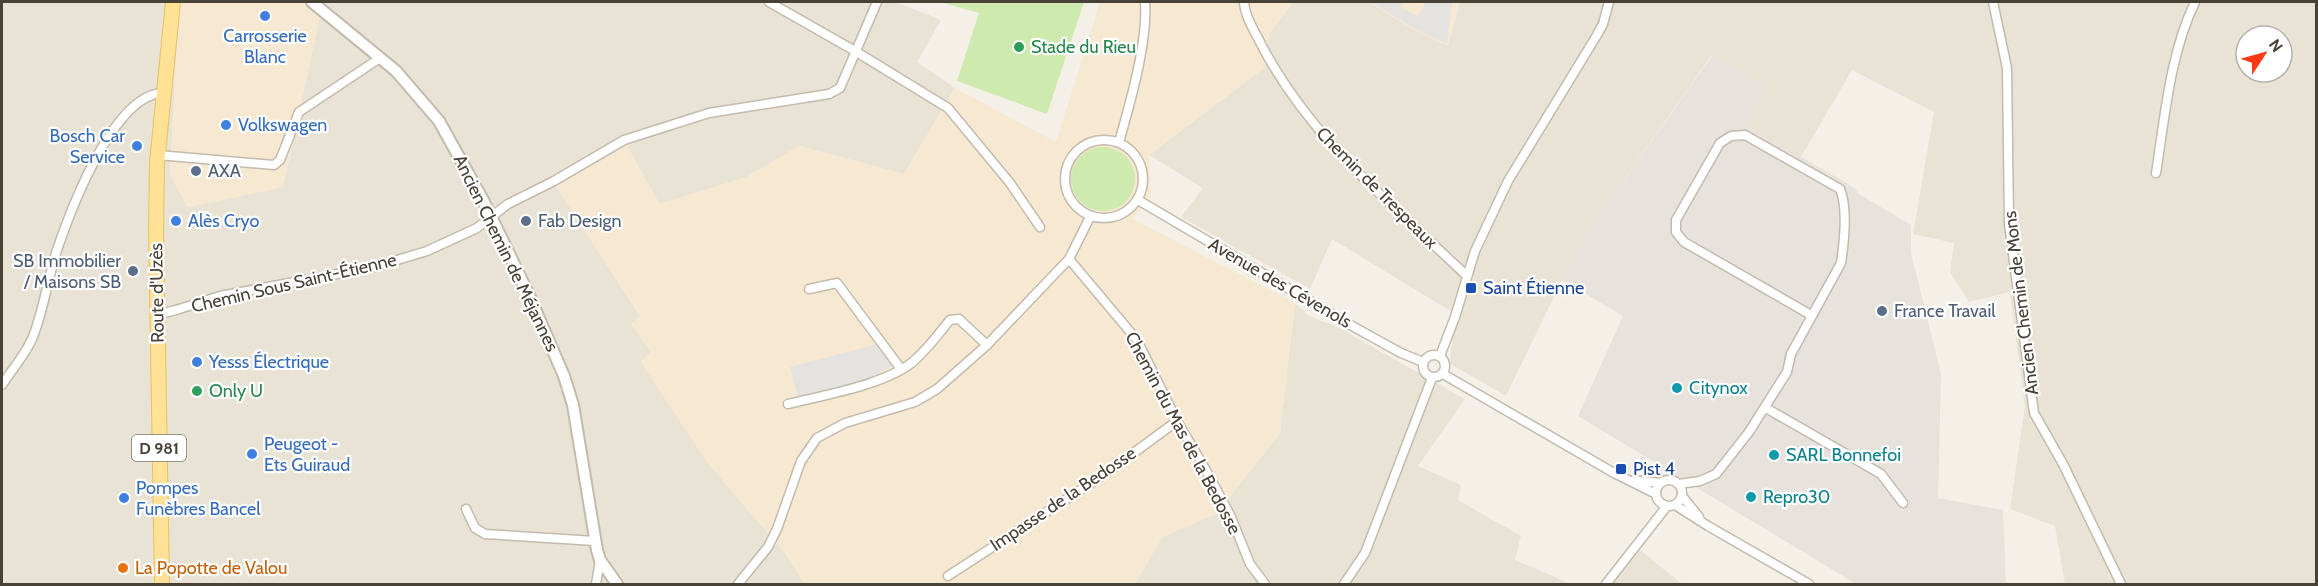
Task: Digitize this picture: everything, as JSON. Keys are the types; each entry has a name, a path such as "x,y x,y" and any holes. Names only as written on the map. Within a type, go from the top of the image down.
{"main road":[{"name":"Route d'Uzès","path":"162,585 156,244 158,155 173,2"}],"street":[{"name":"Ancien Chemin de Méjannes","path":"312,2 396,71 439,121 491,217 528,293 564,376 573,405 595,541 600,560 617,585"},
{"path":"769,2 948,108 1010,183 1040,227"},
{"name":"Chemin Sous Saint-Étienne","path":"157,311 164,313 220,296 374,267 427,251 477,228 508,204 554,181 624,140 710,113 830,94 840,88 877,2"},
{"path":"1119,142 1143,39 1145,2"},
{"name":"Chemin de Trespeaux","path":"1244,2 1251,26 1270,61 1319,133 1466,276"},
{"path":"1440,356 1455,317 1475,251 1508,181 1597,35 1603,24 1609,2"},
{"name":"Ancien Chemin de Mons","path":"1993,2 2007,68 2009,224 2034,413 2063,464 2121,585"},
{"path":"2156,172 2171,80 2184,24 2195,2"},
{"path":"158,155 274,165 280,160 299,112 381,58"},
{"path":"2,385 33,337 58,249 88,172 119,123 138,101 152,93 163,93"},
{"path":"1606,585 1681,490 1716,474 1766,408 1787,372 1791,354 1811,315 1841,263 1844,198 1840,189 1745,135 1731,136 1720,143 1676,220 1676,232 1684,242 1811,315"},
{"path":"1094,141 1119,142 1135,154 1140,162 1144,181 1138,200 1129,210 1117,217 1104,219 1090,217 1080,210 1071,201 1066,190 1067,165 1073,154 1094,141"},
{"name":"Avenue des Cévenols","path":"1138,200 1353,327 1423,362"},
{"path":"738,585 768,547 777,529 801,461 817,438 845,423 915,402 937,389 987,345 1069,260 1090,217"},
{"name":"Chemin du Mas de la Bedosse","path":"1069,260 1137,340 1176,421 1231,517 1250,564 1265,585"},
{"path":"809,289 837,283 901,369"},
{"path":"788,404 864,384 901,369 916,360 950,320 959,319 987,345"},
{"path":"1432,378 1425,374 1423,362 1428,356 1440,356"},
{"path":"1440,356 1445,363 1443,374"},
{"path":"1344,585 1365,552 1432,378 1443,374"},
{"path":"1443,374 1603,467 1656,494 1660,502 1671,505 1809,585"},
{"path":"1766,408 1881,474 1903,503"},
{"name":"Impasse de la Bedosse","path":"948,576 1105,474 1176,421"},
{"path":"1628,479 1660,483 1672,480 1708,526"},
{"path":"1656,494 1660,483"},
{"path":"466,509 476,528 485,534 595,541"},
{"name":"Ancien Chemin de Méjannes","path":"596,585 600,560"}],"shaded area":[{"path":"2,2 179,2 170,175 188,207 283,187 323,2 896,2 941,20 917,62 955,88 904,174 799,146 747,177 660,204 556,186 640,316 632,324 651,352 641,362 707,462 785,553 805,584 2,584"},
{"path":"179,2 323,2 283,187 188,207 170,175"},
{"path":"1100,2 1293,2 1269,34 1265,67 1149,155 1151,195 1133,219 1295,303 1280,433 1216,514 1162,537 1135,584 805,584 785,553 707,462 641,362 651,352 631,324 640,316 556,186 627,146 660,204 747,177 799,146 904,174 955,88 1056,142"},
{"path":"1293,2 1369,2 1411,28 1448,45 1460,2 2316,2 2316,584 2065,584 2055,526 2010,509 2025,406 2010,292 1969,302 1950,272 1954,243 1913,234 1934,112 1852,70 1801,157 1747,126 1767,86 1711,56 1592,225 1562,280 1506,396 1449,363 1457,315 1332,239 1310,289 1181,217 1203,188 1149,155 1265,67 1269,34"},
{"path":"1369,2 1460,2 1448,46 1411,28"},
{"path":"1371,2 1403,2 1400,7 1418,16 1426,2 1452,2 1447,44 1415,29"},
{"path":"1712,56 1768,86 1747,126 1855,188 1859,194 1911,225 1911,253 1941,374 1938,498 2003,510 2006,584 1856,584 1578,416 1623,316 1562,280 1592,225"},
{"path":"1295,303 1309,316 1337,327 1465,399 1418,466 1461,485 1458,500 1521,536 1515,560 1571,584 1135,584 1162,537 1216,514 1280,433"},
{"path":"878,344 892,366 866,380 798,398 790,367"},
{"path":"1640,550 1682,584 1611,584"}],"green space":[{"name":"Stade du Rieu","path":"940,2 1084,2 1047,114 957,81 979,13"},
{"path":"1097,147 1109,147 1126,156 1133,167 1135,179 1133,191 1126,202 1109,211 1097,211 1085,206 1076,197 1071,185 1071,173 1076,161 1085,152"}],"place":[{"name":"Carrosserie Blanc","path":"265,16"},
{"name":"Stade du Rieu","path":"1019,47"},
{"name":"Volkswagen","path":"226,125"},
{"name":"Bosch Car Service","path":"137,146"},
{"name":"AXA","path":"196,171"},
{"name":"Alès Cryo","path":"176,221"},
{"name":"Fab Design","path":"526,221"},
{"name":"SB Immobilier / Maisons SB","path":"133,271"},
{"name":"Saint Étienne","path":"1471,288"},
{"name":"France Travail","path":"1882,311"},
{"name":"Yesss Électrique","path":"197,362"},
{"name":"Citynox","path":"1677,388"},
{"name":"Only U","path":"197,391"},
{"name":"Peugeot - Ets Guiraud","path":"252,454"},
{"name":"SARL Bonnefoi","path":"1774,455"},
{"name":"Pist 4","path":"1621,469"},
{"name":"Repro30","path":"1751,497"},
{"name":"Pompes Funèbres Bancel","path":"124,498"},
{"name":"La Popotte de Valou","path":"123,568"}]}
